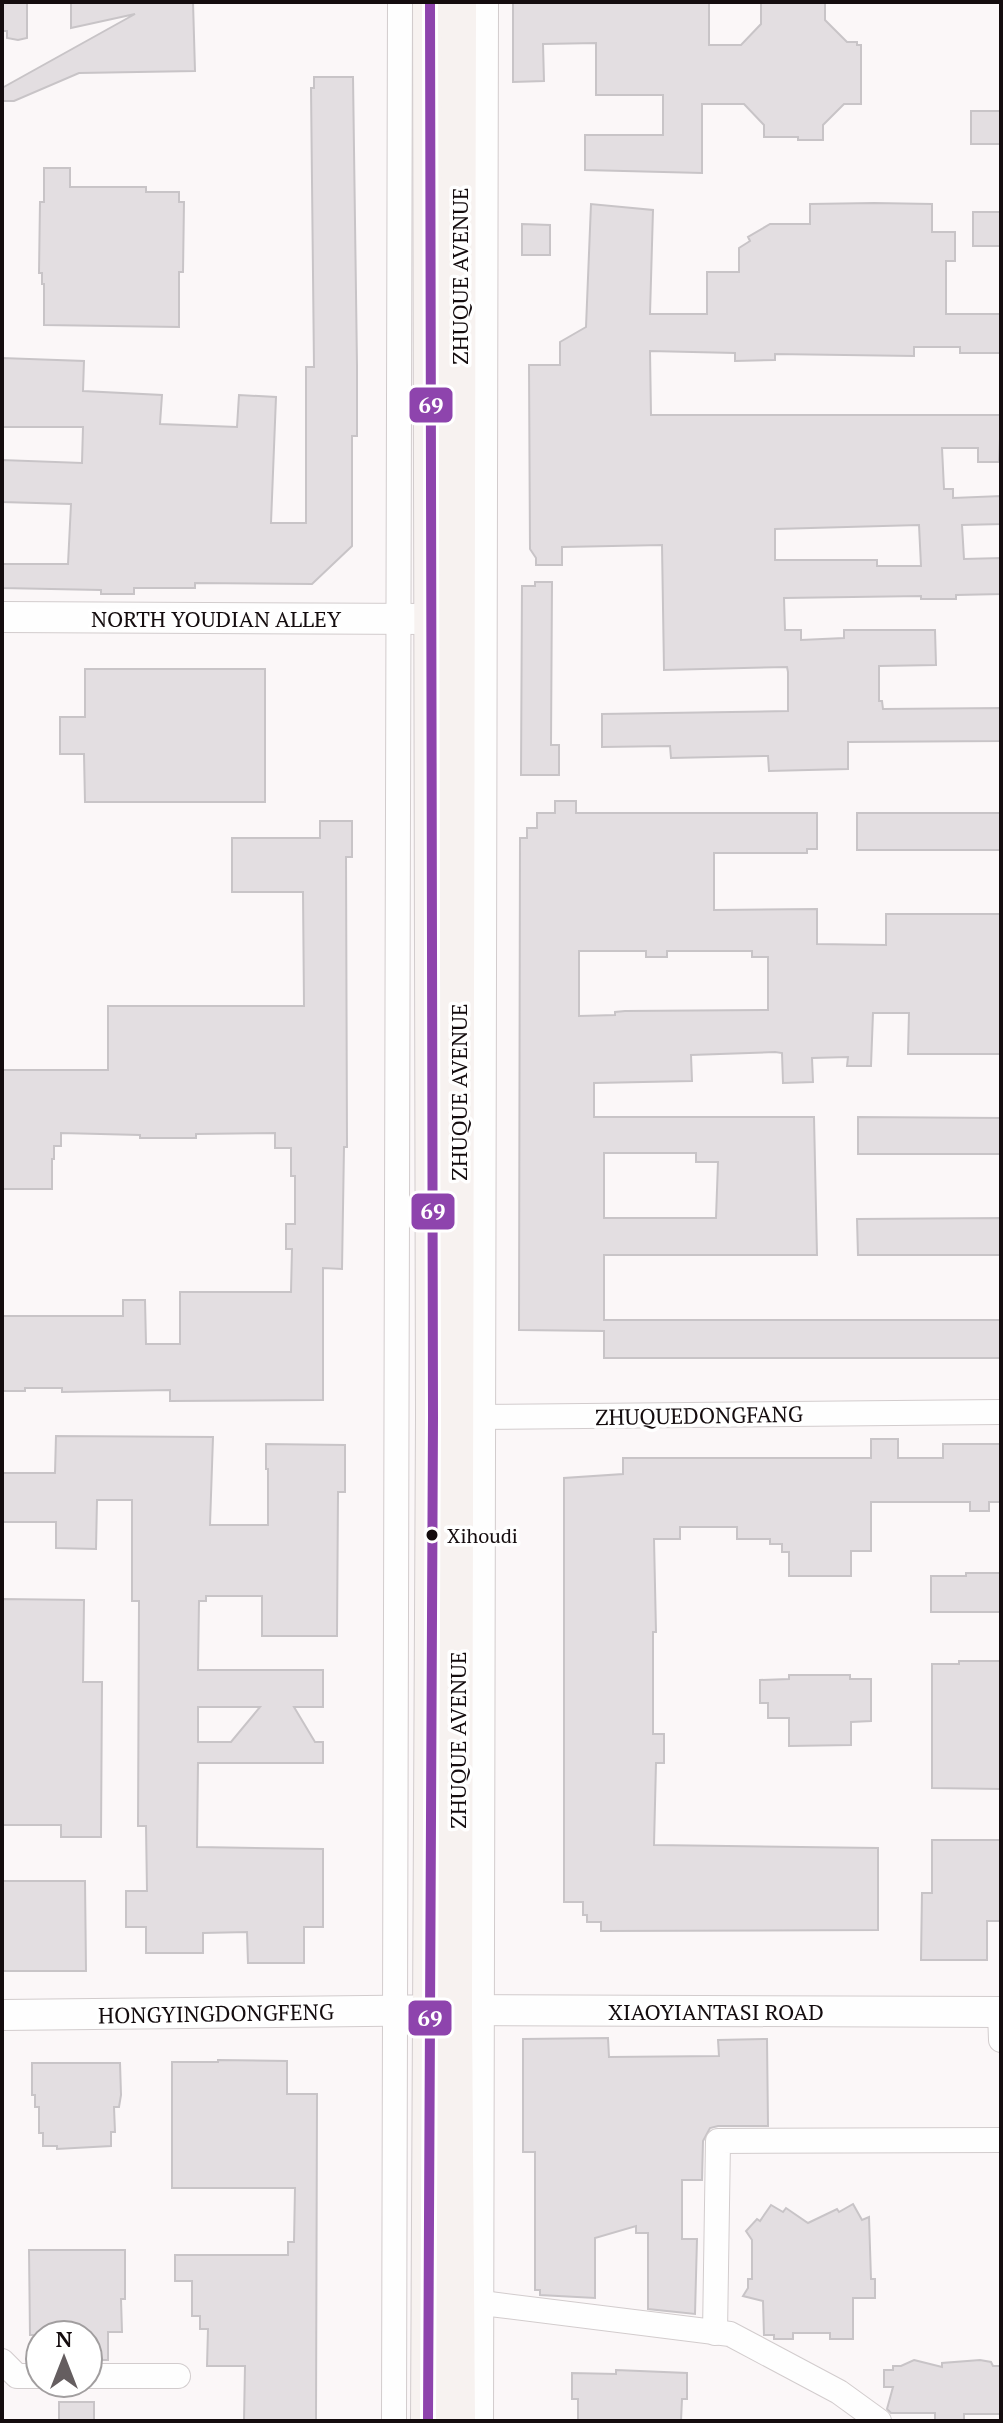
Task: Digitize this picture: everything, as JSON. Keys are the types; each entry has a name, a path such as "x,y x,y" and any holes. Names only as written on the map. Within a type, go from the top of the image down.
{"main road":[{"name":"ZHUQUE AVENUE","path":"430,2 414,619 459,1417"},
{"name":"ZHUQUE AVENUE","path":"458,2421 459,2"},
{"name":"ZHUQUE AVENUE","path":"428,2421 457,2011"}],"street":[{"path":"394,2421 396,1417 414,619 400,2"},
{"path":"481,2421 482,2303 457,2011 459,1417 486,2"},
{"name":"NORTH YOUDIAN ALLEY","path":"2,617 414,619"},
{"name":"ZHUQUEDONGFANG","path":"396,1417 1001,1412"},
{"name":"HONGYINGDONGFENG","path":"2,2015 457,2011"},
{"name":"XIAOYIANTASI ROAD","path":"457,2011 1001,2012"},
{"path":"1001,2012 1001,2040"},
{"path":"715,2333 718,2141 1001,2140"},
{"path":"482,2303 730,2334 839,2392 879,2421"},
{"path":"2,2361 17,2376 24,2376"},
{"path":"104,2376 178,2376"}],"building":[{"path":"2,2 27,2 27,38 7,38 7,31 2,31"},
{"path":"71,2 193,2 195,71 79,73 14,101 2,101 2,88 135,14 71,28"},
{"path":"513,2 709,2 709,45 741,45 761,24 761,2 825,2 825,20 847,42 861,45 861,104 844,104 823,125 823,140 798,140 798,137 764,137 764,125 744,104 702,104 702,173 585,170 585,135 663,135 663,95 596,95 596,43 543,44 544,81 513,82"},
{"path":"314,77 353,77 357,436 352,436 352,546 312,584 195,583 195,588 134,588 134,594 101,594 101,590 2,588 2,564 68,564 71,504 2,502 2,460 82,463 83,427 2,427 2,358 84,361 83,391 162,395 160,424 237,427 239,395 276,397 271,523 306,523 306,367 314,367 311,88 314,88"},
{"path":"971,111 1001,111 1001,144 971,144"},
{"path":"44,168 70,168 70,187 146,187 146,192 179,192 179,202 184,202 179,327 44,325 44,284 42,273 39,273"},
{"path":"591,204 653,210 650,314 707,314 707,272 739,272 739,248 750,241 748,237 770,224 810,224 810,204 932,204 932,232 955,232 955,261 946,261 946,314 1001,314 1001,353 960,353 960,347 914,347 914,356 775,354 775,360 735,361 735,353 650,351 651,415 1001,415 999,462 978,462 978,448 942,448 944,489 953,489 953,498 1001,496 1001,524 962,525 964,559 1001,558 1001,594 956,595 956,599 921,599 921,596 784,598 785,630 801,630 801,640 844,638 844,630 935,630 936,665 879,666 879,701 882,701 883,709 1001,708 1001,741 848,742 848,769 769,771 768,756 671,758 670,746 602,747 602,714 788,711 788,672 787,667 664,670 662,545 562,547 562,565 536,565 536,558 530,549 529,365 560,365 560,342 586,327","holes":["919,525 921,566 877,566 877,560 775,560 775,529"]},
{"path":"973,212 1001,212 1001,246 973,246"},
{"path":"522,224 550,225 550,255 522,255"},
{"path":"535,582 552,582 551,745 559,745 559,775 521,775 522,586 535,586"},
{"path":"85,669 265,669 265,802 85,802 84,754 60,754 60,717 85,717"},
{"path":"555,801 576,801 576,813 817,813 817,849 807,849 807,853 714,853 714,910 817,909 817,944 886,945 886,914 1001,914 1001,1054 908,1054 909,1013 873,1013 871,1066 847,1066 848,1057 812,1058 813,1082 783,1083 782,1053 775,1052 691,1055 692,1081 594,1083 594,1117 814,1117 817,1255 604,1255 604,1320 1001,1320 1001,1358 604,1358 604,1331 519,1330 520,838 527,838 527,828 537,828 537,813 555,813","holes":["579,951 646,951 646,957 667,957 667,951 752,951 752,957 768,957 768,1010 625,1011 615,1012 615,1015 579,1016","604,1153 696,1153 696,1162 718,1162 716,1218 604,1218"]},
{"path":"857,813 1001,813 1001,850 857,850"},
{"path":"320,821 352,821 352,857 346,857 347,1147 344,1147 342,1269 323,1268 323,1400 170,1401 170,1390 62,1392 62,1388 25,1388 25,1391 2,1391 2,1316 123,1316 123,1300 145,1300 146,1344 180,1344 180,1292 291,1292 292,1249 286,1249 286,1224 295,1224 295,1176 291,1176 291,1148 275,1148 275,1133 140,1138 140,1135 61,1133 61,1146 54,1146 52,1189 3,1189 2,1070 108,1070 108,1006 304,1006 303,892 232,892 232,838 320,838"},
{"path":"858,1117 1001,1118 1001,1154 858,1154"},
{"path":"1001,1218 1001,1255 858,1255 857,1219"},
{"path":"56,1436 213,1437 210,1525 268,1525 266,1444 345,1445 345,1492 338,1492 337,1636 262,1636 262,1596 206,1596 206,1601 199,1601 198,1670 323,1670 323,1707 294,1707 315,1742 323,1742 323,1763 198,1763 197,1847 323,1849 323,1927 304,1927 304,1963 248,1963 247,1932 203,1933 203,1953 146,1953 146,1927 126,1927 126,1891 147,1891 146,1826 138,1826 139,1601 132,1601 132,1500 97,1500 96,1549 56,1548 56,1522 2,1522 2,1473 55,1473","holes":["198,1707 260,1707 231,1742 198,1742"]},
{"path":"871,1439 898,1439 898,1458 943,1458 943,1444 1001,1444 1001,1502 989,1502 989,1511 970,1511 970,1502 871,1502 871,1551 851,1551 851,1576 789,1576 789,1552 782,1552 782,1544 770,1544 770,1539 737,1539 737,1527 680,1527 680,1539 654,1539 656,1632 653,1632 653,1734 664,1734 664,1763 656,1763 654,1845 878,1848 878,1930 601,1931 601,1922 587,1922 587,1915 583,1915 583,1902 564,1902 564,1478 623,1474 623,1458 871,1458"},
{"path":"966,1573 1001,1573 1001,1612 931,1612 931,1576 966,1576"},
{"path":"2,1599 84,1600 83,1682 102,1682 101,1837 61,1837 61,1825 2,1825"},
{"path":"959,1661 1001,1661 1001,1789 932,1788 932,1664 959,1664"},
{"path":"789,1675 850,1675 850,1679 871,1679 871,1721 851,1722 851,1745 789,1746 789,1718 768,1718 768,1703 760,1703 760,1680 789,1679"},
{"path":"932,1840 1001,1840 1001,1921 987,1921 987,1960 921,1960 922,1893 932,1893"},
{"path":"2,1881 85,1881 86,1971 2,1971"},
{"path":"608,2038 609,2057 719,2056 718,2040 767,2039 768,2126 710,2128 703,2141 702,2180 682,2180 682,2239 697,2239 695,2314 648,2309 648,2233 636,2233 636,2226 595,2238 595,2298 540,2295 540,2290 535,2290 535,2152 523,2152 523,2039"},
{"path":"287,2061 287,2094 317,2094 316,2421 244,2421 245,2366 207,2366 208,2329 200,2329 200,2316 192,2316 192,2281 175,2281 175,2255 288,2255 288,2242 294,2242 295,2188 172,2188 172,2062"},
{"path":"32,2063 120,2063 121,2095 119,2107 114,2107 115,2132 111,2132 111,2146 57,2149 57,2146 43,2146 43,2133 39,2133 39,2107 35,2107 35,2095 32,2095"},
{"path":"853,2204 862,2220 869,2217 871,2279 875,2279 875,2298 853,2298 853,2339 830,2339 830,2333 793,2333 793,2339 774,2339 774,2335 764,2335 763,2301 743,2296 748,2288 748,2279 752,2279 752,2240 746,2231 757,2219 760,2221 771,2205 783,2212 786,2208 808,2223"},
{"path":"29,2250 125,2250 122,2332 108,2332 108,2360 104,2360 104,2319 30,2319"},
{"path":"914,2360 942,2367 942,2363 980,2360 1001,2366 1001,2414 964,2414 964,2421 935,2421 935,2413 891,2413 887,2409 893,2387 884,2387 884,2370 893,2370 893,2366"},
{"path":"616,2370 687,2373 687,2399 682,2399 681,2421 578,2421 578,2399 572,2399 572,2373 616,2374"},
{"path":"59,2402 94,2402 94,2421 59,2421"}],"transit line":[{"name":"69","path":"428,2421 433,1417 430,2"}],"place":[{"name":"Xihoudi","path":"432,1535"}]}
